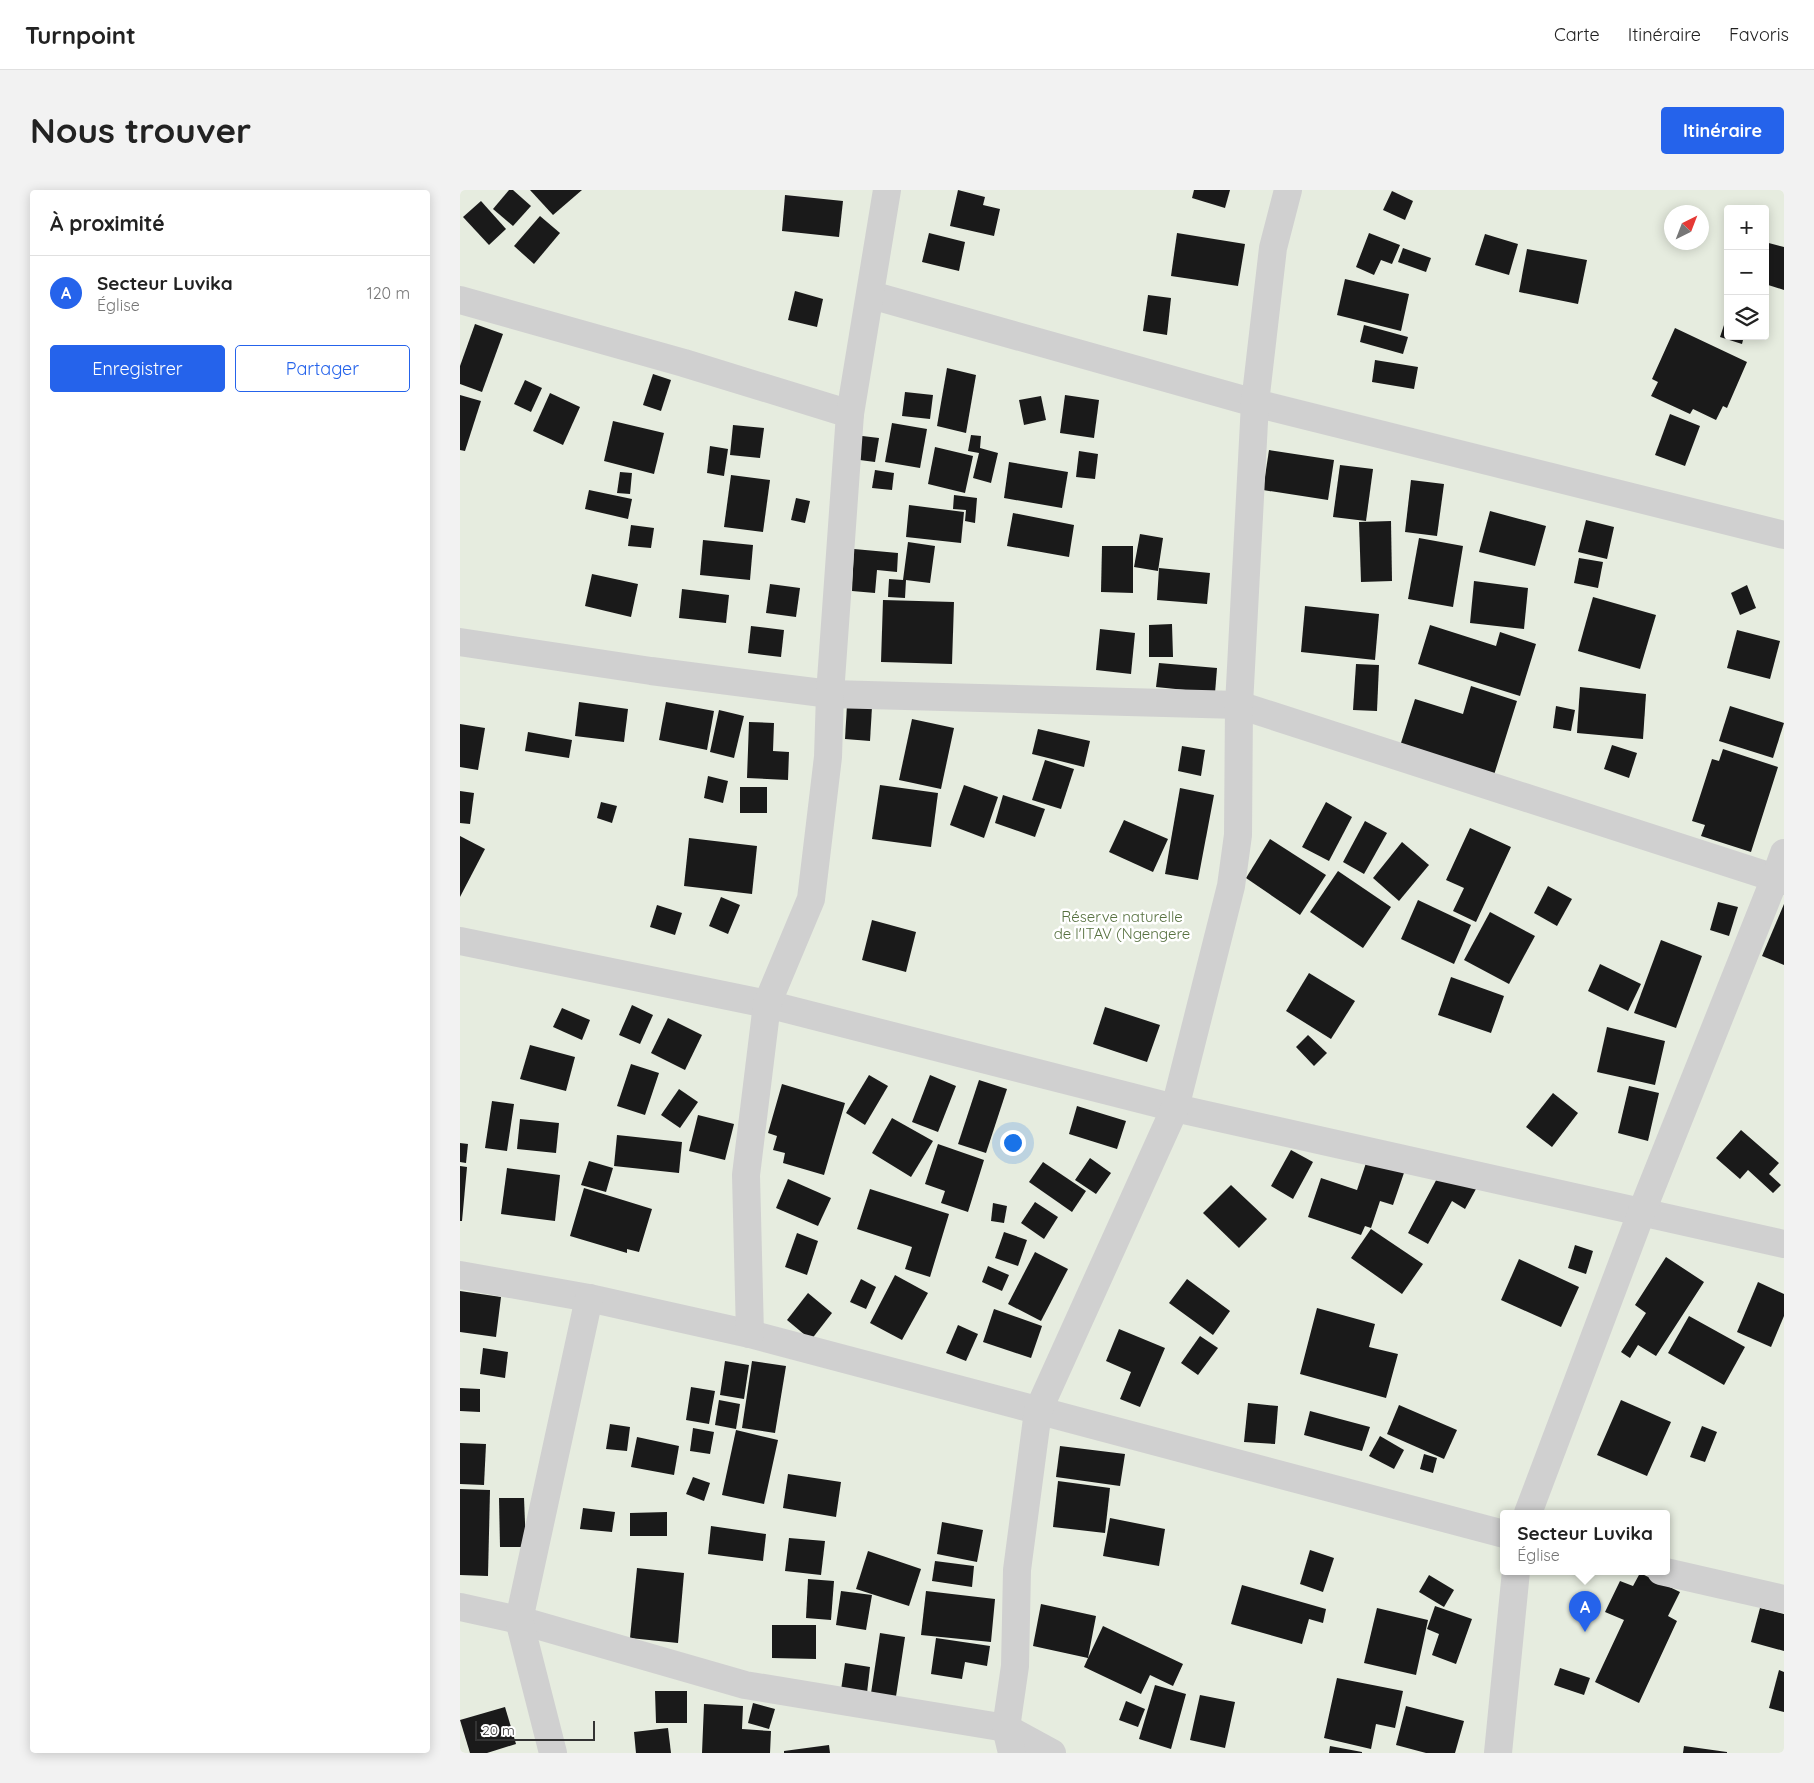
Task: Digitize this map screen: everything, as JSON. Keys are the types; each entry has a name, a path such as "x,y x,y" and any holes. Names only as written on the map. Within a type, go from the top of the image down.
{"street":[{"path":"750,1334 746,1175 767,1004 810,899 828,757 830,694 850,414 887,190"},
{"path":"1009,1740 1015,1666 1017,1570 1038,1411 1175,1108 1231,886 1238,835 1239,705 1255,403 1273,248 1288,190"},
{"path":"871,294 1255,403 1784,535"},
{"path":"460,300 684,363 850,414"},
{"path":"460,642 651,671 830,694 1239,705 1780,880"},
{"path":"1529,1510 1642,1211 1780,880 1784,853"},
{"path":"460,941 767,1004 1175,1108 1784,1244"},
{"path":"460,1275 589,1298 750,1334 1500,1533"},
{"path":"553,1753 519,1620 589,1298"},
{"path":"1670,1573 1784,1599"},
{"path":"1498,1753 1516,1575"},
{"path":"460,1607 519,1620 746,1685 1009,1740 1052,1753"}],"green space":[{"name":"Réserve naturelle de l'ITAV (Ngengere","path":"460,190 1784,190 1784,1753 460,1753"}],"building":[{"path":"509,190 513,190 531,206 513,226 493,209"},
{"path":"530,190 582,190 553,215"},
{"path":"958,190 985,197 983,205 1000,209 994,236 950,226"},
{"path":"1194,190 1230,190 1225,208 1192,198"},
{"path":"1392,191 1413,201 1405,220 1383,210"},
{"path":"785,195 843,201 839,237 782,231"},
{"path":"481,201 506,229 489,245 463,217"},
{"path":"540,216 560,233 534,264 514,246"},
{"path":"929,233 965,242 959,271 922,262"},
{"path":"1177,233 1245,244 1238,286 1171,276"},
{"path":"1369,233 1400,245 1392,264 1381,260 1374,275 1356,267"},
{"path":"1485,234 1518,244 1509,275 1475,265"},
{"path":"1769,243 1784,247 1784,290 1769,285"},
{"path":"1403,248 1431,258 1426,272 1398,262"},
{"path":"1527,249 1587,260 1578,304 1519,292"},
{"path":"1345,279 1409,294 1401,331 1337,315"},
{"path":"795,291 823,299 817,327 788,320"},
{"path":"1148,295 1171,298 1167,335 1143,331"},
{"path":"475,324 503,334 482,392 460,384 460,366"},
{"path":"1364,325 1408,337 1403,354 1360,342"},
{"path":"1724,325 1724,338 1720,337"},
{"path":"1675,328 1747,362 1727,408 1723,406 1716,420 1693,409 1690,414 1651,396 1658,382 1652,379"},
{"path":"1729,340 1743,340 1742,344"},
{"path":"1375,360 1418,367 1414,389 1372,382"},
{"path":"947,368 976,375 966,433 937,426"},
{"path":"653,374 671,380 661,411 643,405"},
{"path":"525,380 542,388 531,412 514,404"},
{"path":"905,392 933,395 930,419 902,416"},
{"path":"550,393 580,407 563,445 533,431"},
{"path":"460,395 481,401 465,451 460,450"},
{"path":"1065,395 1099,400 1094,438 1060,433"},
{"path":"1041,396 1046,420 1024,425 1019,400"},
{"path":"1670,414 1700,426 1685,466 1655,455"},
{"path":"613,421 664,433 654,474 604,461"},
{"path":"892,423 927,429 920,468 885,462"},
{"path":"733,425 764,428 760,458 730,455"},
{"path":"854,435 879,438 875,462 852,459"},
{"path":"971,435 981,436 980,448 998,453 991,483 973,478 979,453 968,451"},
{"path":"710,446 728,449 724,476 707,473"},
{"path":"935,447 973,456 965,493 928,484"},
{"path":"1269,450 1334,460 1328,500 1263,490"},
{"path":"1079,451 1098,454 1095,479 1076,477"},
{"path":"1009,462 1068,472 1062,508 1004,498"},
{"path":"1340,465 1373,469 1366,521 1333,517"},
{"path":"875,470 894,473 892,490 872,488"},
{"path":"620,472 632,473 630,494 617,493"},
{"path":"731,475 770,480 763,532 724,527"},
{"path":"1411,480 1444,484 1437,536 1405,532"},
{"path":"589,490 632,499 628,519 585,509"},
{"path":"954,495 977,498 975,523 965,521 966,510 953,509"},
{"path":"796,498 810,501 805,523 791,520"},
{"path":"909,505 964,512 961,543 906,537"},
{"path":"1490,511 1546,526 1535,566 1479,552"},
{"path":"1013,513 1074,525 1069,557 1007,546"},
{"path":"1586,520 1614,527 1607,559 1578,552"},
{"path":"1391,521 1392,581 1361,582 1359,522"},
{"path":"631,525 654,528 651,548 628,546"},
{"path":"1140,534 1163,538 1158,571 1134,567"},
{"path":"1419,538 1463,546 1453,607 1408,599"},
{"path":"703,540 753,545 750,580 700,575"},
{"path":"908,542 935,546 930,583 906,580 905,598 888,597 889,579 903,580"},
{"path":"1102,546 1133,546 1133,593 1101,592"},
{"path":"854,549 898,553 897,572 877,570 875,593 852,591"},
{"path":"1579,558 1603,562 1598,588 1574,583"},
{"path":"1159,568 1210,573 1207,604 1157,600"},
{"path":"592,574 638,584 631,617 585,606"},
{"path":"1474,581 1528,588 1524,629 1470,623"},
{"path":"770,584 800,588 796,617 766,613"},
{"path":"1747,585 1756,608 1740,615 1731,593"},
{"path":"682,589 729,595 726,623 679,618"},
{"path":"1593,597 1656,615 1640,669 1578,651"},
{"path":"883,600 954,602 952,664 881,662"},
{"path":"1305,606 1379,614 1375,660 1301,652"},
{"path":"1172,624 1173,657 1149,657 1149,625"},
{"path":"1430,625 1496,646 1500,632 1536,644 1520,696 1418,664"},
{"path":"751,626 784,630 781,657 748,653"},
{"path":"1100,629 1135,633 1131,674 1096,670"},
{"path":"1737,630 1780,641 1770,679 1727,668"},
{"path":"1159,663 1217,668 1215,693 1156,687"},
{"path":"1356,664 1379,665 1377,711 1353,710"},
{"path":"1471,686 1517,701 1494,775 1400,746 1415,699 1463,714"},
{"path":"1580,687 1646,694 1643,739 1577,733"},
{"path":"579,702 628,709 624,742 575,736"},
{"path":"666,702 714,711 707,750 659,740"},
{"path":"847,705 872,707 870,741 845,739"},
{"path":"1556,706 1575,710 1571,731 1553,728"},
{"path":"1730,706 1784,723 1773,758 1719,741"},
{"path":"719,710 744,716 734,758 710,752"},
{"path":"912,719 954,728 941,789 899,780"},
{"path":"749,722 774,723 773,751 789,752 788,780 747,778"},
{"path":"460,724 485,728 478,770 460,767"},
{"path":"1038,729 1090,741 1084,767 1032,754"},
{"path":"528,732 572,740 569,758 525,751"},
{"path":"1612,745 1637,753 1629,778 1604,769"},
{"path":"1182,746 1205,750 1201,776 1178,771"},
{"path":"1723,749 1778,767 1751,852 1701,836 1705,825 1692,821 1712,759 1719,761"},
{"path":"1045,760 1074,769 1061,809 1032,800"},
{"path":"708,776 728,781 723,803 704,798"},
{"path":"880,785 938,793 931,847 872,839"},
{"path":"964,785 998,797 984,838 950,825"},
{"path":"740,787 767,787 767,813 740,813"},
{"path":"1180,788 1214,795 1198,880 1165,874"},
{"path":"460,791 474,793 470,824 460,823"},
{"path":"1003,795 1045,809 1035,837 995,823"},
{"path":"601,802 617,806 612,823 597,818"},
{"path":"1326,802 1352,817 1329,861 1302,847"},
{"path":"1124,820 1168,839 1153,872 1109,852"},
{"path":"1365,821 1387,833 1364,874 1343,862"},
{"path":"1470,828 1511,847 1476,922 1453,911 1464,888 1446,880"},
{"path":"460,836 485,849 460,897"},
{"path":"689,838 757,846 752,894 684,886"},
{"path":"1270,839 1326,875 1300,915 1246,878"},
{"path":"1402,842 1429,865 1399,901 1373,878"},
{"path":"1338,871 1391,907 1363,948 1310,912"},
{"path":"1548,886 1572,899 1557,926 1534,913"},
{"path":"721,897 740,905 728,934 709,926"},
{"path":"1418,900 1471,925 1454,964 1401,939"},
{"path":"1718,902 1738,907 1729,936 1710,930"},
{"path":"1784,904 1784,965 1762,956"},
{"path":"657,905 682,913 675,935 650,927"},
{"path":"1490,912 1535,936 1509,984 1464,960"},
{"path":"872,920 916,932 906,972 862,960"},
{"path":"1661,940 1702,956 1676,1028 1634,1013"},
{"path":"1600,964 1641,984 1628,1011 1588,991"},
{"path":"1309,973 1355,1001 1331,1039 1286,1011"},
{"path":"1451,977 1504,996 1491,1033 1438,1015"},
{"path":"632,1005 653,1015 640,1044 619,1035"},
{"path":"1105,1007 1160,1025 1147,1062 1093,1044"},
{"path":"562,1008 590,1020 582,1040 553,1027"},
{"path":"668,1018 702,1035 685,1070 651,1053"},
{"path":"1607,1027 1665,1041 1655,1085 1597,1072"},
{"path":"1308,1035 1327,1053 1314,1066 1296,1047"},
{"path":"530,1045 575,1057 566,1091 520,1079"},
{"path":"631,1064 659,1073 645,1115 617,1106"},
{"path":"869,1075 888,1086 865,1125 846,1113"},
{"path":"930,1075 956,1086 938,1132 912,1122"},
{"path":"979,1080 1007,1089 986,1153 958,1144"},
{"path":"782,1084 845,1103 824,1175 783,1163 785,1153 773,1150 777,1136 768,1133"},
{"path":"1629,1086 1659,1093 1648,1141 1618,1133"},
{"path":"679,1089 698,1102 680,1128 661,1115"},
{"path":"1553,1093 1578,1113 1552,1147 1526,1127"},
{"path":"492,1101 514,1104 507,1151 485,1148"},
{"path":"1077,1106 1126,1121 1117,1149 1069,1134"},
{"path":"698,1115 734,1124 725,1160 689,1151"},
{"path":"892,1118 933,1141 911,1177 872,1153"},
{"path":"520,1119 559,1123 556,1153 517,1149"},
{"path":"1741,1130 1779,1163 1769,1174 1781,1185 1773,1193 1748,1170 1740,1179 1716,1158"},
{"path":"617,1135 682,1142 679,1173 614,1166"},
{"path":"460,1143 468,1144 466,1163 460,1162"},
{"path":"938,1144 984,1160 968,1212 941,1203 945,1191 925,1184"},
{"path":"1291,1150 1313,1162 1293,1199 1271,1186"},
{"path":"1369,1154 1406,1167 1393,1205 1380,1201 1371,1228 1365,1226 1361,1235 1308,1217 1321,1178 1357,1190"},
{"path":"1090,1158 1111,1173 1096,1194 1075,1180"},
{"path":"589,1161 613,1168 606,1192 581,1185"},
{"path":"1043,1162 1086,1191 1072,1212 1029,1182"},
{"path":"460,1166 467,1167 462,1221 460,1221"},
{"path":"507,1168 560,1175 555,1221 501,1214"},
{"path":"1441,1171 1476,1189 1465,1209 1452,1201 1428,1244 1408,1233"},
{"path":"788,1179 831,1198 818,1226 776,1208"},
{"path":"1231,1185 1267,1219 1239,1248 1203,1213"},
{"path":"584,1188 652,1209 639,1252 627,1249 627,1253 570,1236"},
{"path":"870,1189 949,1214 930,1277 905,1269 912,1247 857,1229"},
{"path":"1035,1202 1058,1217 1044,1239 1021,1223"},
{"path":"993,1203 1007,1206 1004,1223 991,1221"},
{"path":"1371,1229 1423,1264 1402,1294 1351,1258"},
{"path":"1004,1232 1027,1240 1018,1266 995,1258"},
{"path":"797,1233 818,1241 807,1275 785,1267"},
{"path":"1575,1245 1593,1251 1586,1274 1568,1268"},
{"path":"1035,1252 1068,1269 1041,1321 1008,1304"},
{"path":"1666,1257 1704,1282 1656,1356 1638,1345 1630,1358 1621,1352 1646,1313 1635,1305"},
{"path":"1519,1259 1579,1287 1561,1327 1501,1300"},
{"path":"988,1266 1009,1275 1002,1291 982,1282"},
{"path":"895,1275 928,1293 902,1340 870,1323"},
{"path":"861,1279 876,1287 866,1309 850,1302"},
{"path":"1187,1279 1230,1311 1213,1335 1169,1303"},
{"path":"1758,1282 1784,1294 1784,1316 1771,1347 1737,1332"},
{"path":"460,1291 501,1297 496,1337 460,1332"},
{"path":"808,1293 832,1313 811,1340 787,1320"},
{"path":"1317,1308 1375,1324 1369,1347 1398,1354 1386,1398 1300,1374"},
{"path":"994,1309 1042,1326 1031,1358 983,1342"},
{"path":"1689,1316 1745,1347 1724,1385 1668,1353"},
{"path":"958,1325 978,1334 966,1361 946,1353"},
{"path":"1119,1329 1165,1348 1140,1407 1120,1399 1131,1372 1106,1361"},
{"path":"1200,1336 1218,1348 1198,1375 1181,1363"},
{"path":"483,1348 508,1352 505,1378 480,1374"},
{"path":"725,1361 749,1365 744,1399 720,1395"},
{"path":"752,1361 786,1366 775,1433 742,1428"},
{"path":"691,1387 715,1391 709,1424 686,1420"},
{"path":"460,1388 480,1389 480,1412 460,1411"},
{"path":"719,1400 740,1404 736,1429 715,1425"},
{"path":"1621,1400 1671,1422 1647,1476 1597,1455"},
{"path":"1248,1403 1278,1406 1275,1444 1244,1442"},
{"path":"1399,1405 1457,1430 1444,1459 1387,1434"},
{"path":"1310,1411 1370,1427 1362,1451 1304,1435"},
{"path":"610,1424 630,1427 627,1451 606,1449"},
{"path":"1702,1426 1717,1432 1705,1462 1690,1457"},
{"path":"693,1428 714,1432 710,1454 690,1451"},
{"path":"736,1430 778,1440 764,1504 722,1495"},
{"path":"1380,1436 1404,1450 1394,1469 1369,1456"},
{"path":"637,1437 679,1446 674,1475 631,1467"},
{"path":"460,1443 486,1444 484,1485 460,1484"},
{"path":"1060,1446 1125,1454 1120,1486 1056,1477"},
{"path":"1424,1454 1437,1458 1433,1473 1420,1469"},
{"path":"788,1474 841,1482 836,1517 783,1508"},
{"path":"693,1477 710,1483 704,1501 686,1494"},
{"path":"1058,1481 1110,1488 1105,1533 1053,1527"},
{"path":"460,1489 490,1490 488,1576 460,1575"},
{"path":"499,1498 524,1498 526,1547 500,1547"},
{"path":"583,1508 615,1512 612,1532 580,1529"},
{"path":"667,1512 667,1536 630,1536 630,1513"},
{"path":"1110,1518 1165,1529 1159,1566 1103,1556"},
{"path":"942,1522 983,1530 977,1562 937,1554"},
{"path":"711,1526 766,1534 763,1561 708,1554"},
{"path":"789,1538 825,1541 821,1575 785,1571"},
{"path":"1310,1550 1334,1558 1323,1592 1300,1584"},
{"path":"868,1551 921,1569 909,1606 856,1589"},
{"path":"935,1561 974,1566 972,1587 932,1581"},
{"path":"637,1568 684,1573 678,1643 630,1638"},
{"path":"1429,1575 1454,1590 1444,1607 1419,1592"},
{"path":"1639,1575 1644,1575 1680,1592 1668,1616 1677,1621 1639,1703 1595,1682 1624,1620 1605,1612 1620,1581 1633,1586"},
{"path":"808,1579 834,1581 831,1620 806,1618"},
{"path":"1242,1585 1326,1609 1323,1623 1309,1619 1302,1644 1231,1624"},
{"path":"841,1591 872,1595 866,1630 836,1625"},
{"path":"926,1591 995,1599 991,1642 921,1635"},
{"path":"1041,1604 1096,1616 1088,1658 1033,1646"},
{"path":"1435,1606 1472,1619 1456,1664 1432,1655 1439,1634 1427,1629"},
{"path":"1377,1608 1428,1620 1416,1675 1364,1663"},
{"path":"1760,1608 1784,1614 1784,1651 1751,1642"},
{"path":"772,1625 816,1625 816,1659 772,1658"},
{"path":"1103,1626 1183,1664 1173,1686 1150,1675 1141,1694 1084,1667"},
{"path":"880,1633 905,1637 895,1703 870,1700"},
{"path":"936,1638 990,1646 987,1666 965,1662 962,1679 931,1674"},
{"path":"845,1663 870,1667 867,1693 841,1690"},
{"path":"1560,1668 1590,1678 1584,1695 1554,1685"},
{"path":"1779,1670 1784,1672 1784,1712 1769,1708"},
{"path":"1337,1678 1403,1691 1395,1728 1376,1724 1371,1749 1324,1738"},
{"path":"1155,1685 1186,1694 1171,1749 1139,1739"},
{"path":"655,1691 687,1691 687,1723 656,1723"},
{"path":"1200,1695 1235,1702 1225,1748 1190,1740"},
{"path":"1126,1701 1145,1709 1138,1727 1119,1720"},
{"path":"753,1703 775,1709 769,1729 748,1723"},
{"path":"704,1704 743,1706 742,1729 771,1731 770,1753 702,1753"},
{"path":"1406,1706 1464,1721 1455,1753 1426,1753 1396,1745"},
{"path":"505,1707 516,1744 487,1753 470,1753 460,1720"},
{"path":"668,1728 671,1753 636,1753 634,1732"},
{"path":"829,1745 830,1753 784,1753 784,1751"},
{"path":"1330,1746 1362,1752 1362,1753 1329,1753"},
{"path":"1684,1746 1727,1752 1727,1753 1683,1753"}],"place":[{"name":"Secteur Luvika","path":"1585,1632"}]}
